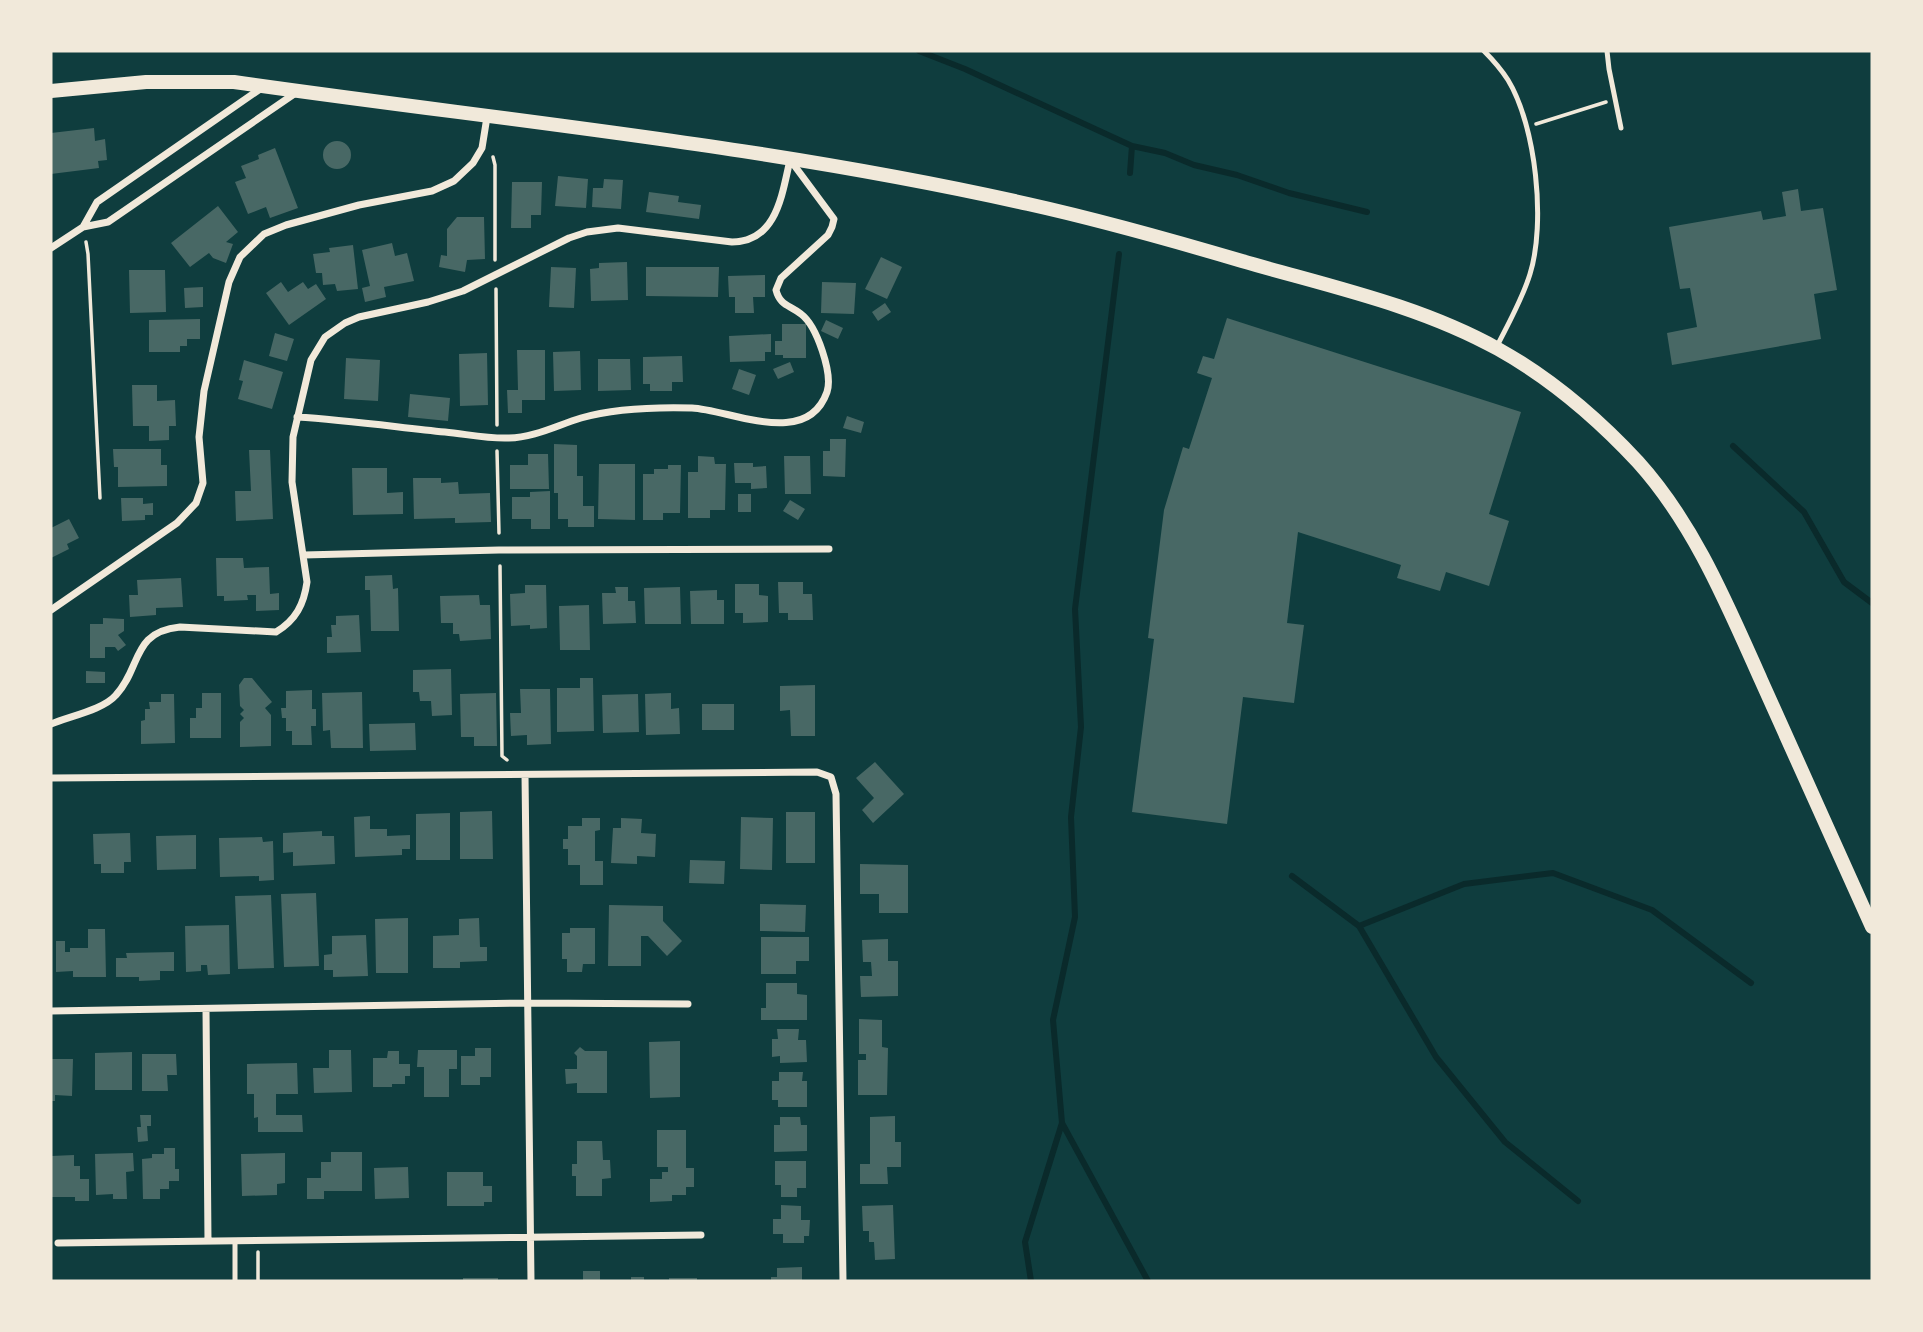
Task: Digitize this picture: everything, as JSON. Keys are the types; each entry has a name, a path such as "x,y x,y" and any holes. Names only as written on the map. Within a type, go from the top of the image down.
{"main road":[{"path":"51,91 180,80 234,82 790,160 1031,205 1173,241 1432,318 1496,348 1557,388 1613,436 1656,483 1695,543 1731,615 1872,927"}],"street":[{"path":"83,227 97,202 265,86"},
{"path":"51,248 83,227 108,222 300,90"},
{"path":"51,611 177,523 196,503 203,483 199,437 204,391 229,282 240,257 256,240 286,225 359,205 432,191 464,173 482,148 487,117"},
{"path":"297,417 509,438 594,415 632,410 696,408 758,422 776,423 807,416 821,404 827,393 828,368 804,316 783,304 776,290 781,278 828,235 834,223 832,214 790,160"},
{"path":"51,724 106,703 116,695 139,650 150,636 169,628 276,632 290,624 304,598 307,582 292,482 293,437 311,360 325,337 359,317 436,300 463,291 569,238 604,229 636,229 733,242 749,240 758,236 775,215 790,160"},
{"path":"304,555 513,550 829,549"},
{"path":"51,778 817,772 831,777 836,794 843,1281"},
{"path":"525,775 531,1281"},
{"path":"51,1011 528,1003 688,1004"},
{"path":"206,1009 208,1241"},
{"path":"58,1243 701,1236"}],"lane":[{"path":"1484,51 1509,81 1520,105 1536,176 1537,240 1525,289 1496,348"},
{"path":"1607,51 1621,128"},
{"path":"235,1241 235,1281"}],"path":[{"path":"1526,127 1614,99"},
{"path":"482,148 493,157 495,165 495,260"},
{"path":"88,254 100,498"},
{"path":"496,285 497,427"},
{"path":"497,449 499,533"},
{"path":"500,566 502,749"},
{"path":"258,1241 258,1281"}],"building":[{"path":"94,128 95,141 105,139 107,160 98,161 99,168 51,174 51,133"},
{"path":"337,141 347,145 351,155 347,165 337,169 327,165 323,155 327,145"},
{"path":"275,148 298,208 270,218 266,207 248,214 235,182 246,178 241,166 259,159 258,155"},
{"path":"558,176 588,179 586,208 555,206"},
{"path":"604,179 623,180 621,209 592,207 593,188 603,188"},
{"path":"512,182 542,182 541,215 531,215 531,228 511,228"},
{"path":"1798,189 1801,211 1823,208 1837,290 1814,294 1821,339 1672,365 1667,333 1697,327 1690,288 1680,289 1669,227 1761,211 1763,220 1786,216 1782,192"},
{"path":"649,192 679,196 678,202 701,205 699,219 646,212"},
{"path":"218,206 238,232 226,242 233,244 226,263 213,258 209,253 190,267 171,243"},
{"path":"457,217 484,217 485,259 467,260 465,272 439,267 441,255 447,256 447,229"},
{"path":"392,243 395,256 407,253 414,281 384,287 386,297 365,302 362,288 370,286 362,250"},
{"path":"353,245 358,289 337,291 335,284 323,285 322,273 316,273 313,254 330,252 329,248"},
{"path":"881,257 902,267 887,299 865,289"},
{"path":"627,262 628,300 591,301 590,269 599,268 599,263"},
{"path":"551,267 576,268 574,308 549,307"},
{"path":"646,267 719,267 718,297 646,296"},
{"path":"129,270 165,270 166,312 130,313"},
{"path":"765,275 765,297 753,297 754,313 735,313 735,297 729,297 728,276"},
{"path":"281,282 288,292 303,282 308,289 316,284 326,299 289,325 266,293"},
{"path":"822,282 856,283 854,314 821,313"},
{"path":"203,287 203,307 185,308 184,288"},
{"path":"885,303 891,312 878,321 872,312"},
{"path":"1227,318 1521,412 1489,514 1509,521 1489,586 1446,572 1440,591 1397,578 1401,565 1298,532 1287,623 1304,625 1294,703 1243,697 1227,824 1132,812 1154,639 1148,638 1164,510 1183,447 1189,449 1212,378 1197,373 1203,356 1214,359"},
{"path":"200,319 200,339 187,339 187,346 180,346 180,352 149,352 149,320"},
{"path":"826,320 843,328 838,339 821,331"},
{"path":"782,324 806,324 806,358 783,358 783,355 775,355 775,341 782,341"},
{"path":"275,333 294,339 287,361 269,356"},
{"path":"771,334 771,352 765,352 765,361 730,362 729,336"},
{"path":"517,350 545,350 545,400 522,400 522,413 508,413 507,390 518,390"},
{"path":"580,351 581,390 554,391 553,352"},
{"path":"487,353 488,405 460,406 459,354"},
{"path":"682,356 683,382 672,382 672,391 650,391 650,384 643,384 643,357"},
{"path":"346,358 380,360 378,401 344,399"},
{"path":"598,359 630,359 631,390 598,391"},
{"path":"244,360 283,372 272,409 238,399 243,381 239,380"},
{"path":"790,362 794,372 778,379 773,369"},
{"path":"739,369 756,375 749,395 732,389"},
{"path":"132,385 157,385 157,401 175,400 176,426 169,426 169,440 149,441 149,426 133,426"},
{"path":"410,394 450,398 448,421 408,417"},
{"path":"847,416 864,422 861,433 843,428"},
{"path":"830,439 846,439 845,477 823,476 823,451 830,451"},
{"path":"554,444 577,445 577,476 583,476 583,506 594,506 594,527 568,527 568,519 558,519 558,493 554,493"},
{"path":"113,449 161,449 161,465 167,465 167,486 118,487 118,467 114,467"},
{"path":"249,450 270,450 273,519 236,521 235,491 251,491"},
{"path":"528,454 548,454 549,489 510,489 510,465 528,465"},
{"path":"698,456 714,457 715,464 726,464 725,510 710,510 710,518 688,518 688,472 698,472"},
{"path":"784,456 810,456 811,494 785,494"},
{"path":"734,463 753,463 753,467 766,466 767,488 751,489 751,483 735,483"},
{"path":"599,464 635,464 635,520 598,519"},
{"path":"668,465 681,465 680,513 663,513 663,520 643,520 643,474 654,474 654,469 668,469"},
{"path":"352,468 387,468 387,493 403,492 403,514 353,515"},
{"path":"413,478 441,478 441,483 458,482 459,494 490,493 491,522 455,523 455,518 414,519"},
{"path":"550,491 550,529 531,529 531,519 512,519 512,497 530,497 530,492"},
{"path":"738,494 751,494 751,512 738,512"},
{"path":"121,498 143,498 143,504 153,503 153,515 145,515 145,520 122,521"},
{"path":"790,500 805,509 798,520 783,511"},
{"path":"69,519 79,538 67,544 69,549 51,558 51,528"},
{"path":"216,558 243,558 244,568 269,567 270,594 279,593 279,610 256,611 256,595 247,595 248,600 224,601 224,596 217,596"},
{"path":"392,575 393,589 398,588 399,631 371,631 370,590 365,590 365,576"},
{"path":"181,578 183,607 156,608 156,615 130,617 129,595 138,595 137,580"},
{"path":"778,582 803,582 803,594 812,594 813,620 788,620 788,613 779,613"},
{"path":"735,584 759,584 759,595 768,596 768,622 743,623 743,613 735,613"},
{"path":"525,585 546,585 547,628 511,626 510,594 525,593"},
{"path":"615,587 628,587 628,601 635,601 636,623 603,624 602,593 616,593"},
{"path":"680,587 681,624 645,624 644,588"},
{"path":"717,590 717,600 724,600 724,624 691,624 690,591"},
{"path":"479,595 480,605 490,605 491,639 460,641 459,634 453,634 453,623 441,623 440,596"},
{"path":"589,605 590,650 560,650 559,606"},
{"path":"359,615 361,652 327,653 327,637 332,637 331,625 336,625 336,616"},
{"path":"103,618 124,619 124,631 118,635 126,645 118,651 115,647 105,647 105,658 90,658 90,624 103,624"},
{"path":"451,669 452,715 432,716 431,701 420,701 419,692 413,692 413,670"},
{"path":"86,671 105,672 105,683 86,683"},
{"path":"244,678 252,678 272,702 265,708 271,715 271,746 240,747 240,722 244,718 240,714 244,710 240,706 239,685"},
{"path":"580,678 593,678 594,731 557,732 557,688 580,688"},
{"path":"815,685 815,736 791,736 790,710 780,711 780,686"},
{"path":"520,689 550,689 551,744 527,745 527,735 511,736 510,713 521,713"},
{"path":"312,690 316,726 311,726 312,745 292,745 292,731 286,731 286,718 282,718 281,708 286,708 286,691"},
{"path":"362,692 363,748 331,748 330,730 323,731 322,693"},
{"path":"202,693 221,693 221,738 190,738 190,718 196,718 196,708 202,708"},
{"path":"496,693 497,746 474,746 474,737 461,737 460,694"},
{"path":"671,693 671,709 679,708 680,734 646,735 645,694"},
{"path":"161,694 174,694 175,743 141,744 141,721 145,720 145,709 150,709 149,702 161,702"},
{"path":"638,694 639,732 603,733 602,695"},
{"path":"702,704 734,704 734,730 702,730"},
{"path":"415,723 416,750 370,751 369,724"},
{"path":"875,762 904,794 873,823 862,810 874,798 856,778"},
{"path":"492,811 493,859 460,859 460,812"},
{"path":"786,812 815,812 815,863 786,863"},
{"path":"450,813 450,860 416,860 416,814"},
{"path":"370,816 370,829 387,829 387,836 410,835 410,849 402,849 402,855 355,857 354,817"},
{"path":"741,817 773,818 772,870 740,869"},
{"path":"582,818 600,818 600,830 595,831 595,861 603,861 603,885 580,885 580,865 568,865 568,849 563,849 563,839 568,839 568,826 582,826"},
{"path":"621,818 642,819 641,833 656,834 655,857 637,856 637,864 611,863 613,828 621,828"},
{"path":"322,831 322,836 334,836 335,864 293,866 293,852 283,853 283,833"},
{"path":"130,833 131,862 124,862 124,873 101,873 101,864 94,864 93,834"},
{"path":"196,835 196,869 157,870 156,836"},
{"path":"262,837 263,842 273,841 274,880 259,881 259,876 220,877 219,838"},
{"path":"690,860 725,861 724,884 689,883"},
{"path":"860,864 908,865 908,913 879,913 879,894 860,894"},
{"path":"316,893 319,966 284,967 281,894"},
{"path":"271,895 274,968 238,969 235,896"},
{"path":"760,904 806,905 805,932 760,931"},
{"path":"609,905 663,906 663,921 682,941 667,956 648,936 641,936 641,966 608,966"},
{"path":"408,918 408,973 376,973 375,919"},
{"path":"479,918 480,947 487,947 487,961 460,962 460,968 433,968 433,936 459,935 459,919"},
{"path":"229,925 230,974 208,975 207,965 201,965 201,971 186,972 185,926"},
{"path":"570,928 595,928 595,964 583,964 582,972 567,972 567,959 562,959 562,933 570,933"},
{"path":"88,929 105,929 106,977 73,977 73,971 56,972 56,941 65,941 65,952 70,952 70,948 88,948"},
{"path":"366,935 368,976 333,977 333,970 324,970 324,955 332,954 332,936"},
{"path":"761,937 809,937 809,961 796,961 796,974 761,974"},
{"path":"888,939 888,961 898,961 898,996 861,997 860,976 872,976 871,962 863,962 862,940"},
{"path":"174,952 174,971 160,971 160,980 139,981 139,977 116,977 116,958 127,958 126,953"},
{"path":"766,983 797,983 797,994 807,995 807,1020 761,1020 761,1008 766,1008"},
{"path":"859,1019 882,1020 882,1047 888,1048 887,1095 858,1095 858,1060 866,1060 866,1054 859,1054"},
{"path":"777,1029 799,1029 798,1040 806,1040 807,1062 780,1063 780,1056 772,1057 772,1039 778,1039"},
{"path":"680,1041 680,1097 650,1098 649,1042"},
{"path":"580,1047 585,1051 607,1051 607,1093 577,1093 577,1083 566,1084 565,1069 577,1069 577,1056 574,1053"},
{"path":"475,1048 491,1048 491,1077 480,1077 480,1085 461,1085 461,1056 475,1056"},
{"path":"329,1050 351,1050 352,1092 314,1093 313,1068 329,1068"},
{"path":"418,1050 457,1050 457,1069 449,1069 449,1097 424,1097 424,1067 417,1067"},
{"path":"388,1051 399,1051 399,1064 410,1064 410,1076 405,1076 405,1084 373,1087 373,1058 387,1058"},
{"path":"132,1052 132,1090 95,1090 95,1053"},
{"path":"142,1054 176,1054 177,1075 167,1075 168,1091 142,1091"},
{"path":"51,1059 73,1059 72,1096 55,1095 55,1101 51,1101"},
{"path":"297,1063 298,1094 276,1094 276,1115 302,1115 303,1132 258,1132 258,1117 254,1118 254,1094 247,1094 247,1064"},
{"path":"779,1072 803,1072 802,1081 807,1081 807,1107 778,1107 778,1100 772,1100 772,1081 779,1081"},
{"path":"140,1115 151,1115 151,1126 147,1126 148,1141 138,1142 137,1127 141,1127"},
{"path":"895,1116 895,1142 901,1142 901,1167 887,1167 888,1184 860,1184 860,1164 870,1164 870,1117"},
{"path":"780,1117 800,1117 801,1125 807,1125 807,1151 774,1152 774,1125 780,1125"},
{"path":"657,1130 686,1130 686,1168 694,1168 694,1187 686,1187 686,1195 672,1195 672,1201 650,1202 650,1179 662,1179 662,1172 668,1172 668,1167 657,1167"},
{"path":"577,1141 602,1141 603,1160 610,1160 611,1178 602,1179 602,1196 576,1196 576,1176 572,1176 572,1164 577,1164"},
{"path":"164,1148 175,1148 175,1169 179,1169 179,1181 169,1181 169,1189 160,1189 160,1199 143,1199 142,1159 152,1158 152,1154 164,1154"},
{"path":"331,1152 362,1152 362,1191 324,1191 324,1199 307,1199 307,1178 321,1178 321,1162 331,1162"},
{"path":"133,1153 134,1171 126,1172 127,1199 113,1199 113,1194 96,1195 95,1154"},
{"path":"285,1153 285,1183 277,1184 277,1195 242,1196 241,1154"},
{"path":"74,1155 74,1166 80,1166 80,1179 89,1179 89,1201 75,1201 75,1197 51,1197 51,1156"},
{"path":"775,1161 806,1161 806,1188 797,1188 797,1197 781,1197 781,1185 775,1185"},
{"path":"408,1167 409,1198 375,1199 374,1168"},
{"path":"447,1172 483,1172 483,1186 492,1186 492,1202 484,1202 484,1206 447,1206"},
{"path":"781,1205 801,1206 801,1220 810,1220 809,1236 804,1236 804,1243 783,1243 783,1234 773,1234 773,1219 781,1219"},
{"path":"893,1205 895,1259 875,1260 874,1242 869,1242 869,1231 863,1231 862,1206"},
{"path":"802,1267 802,1281 771,1281 771,1277 777,1277 777,1268"},
{"path":"583,1271 600,1271 600,1281 583,1281"},
{"path":"631,1277 644,1277 644,1281 631,1281"},
{"path":"463,1278 498,1278 498,1281 463,1281"},
{"path":"669,1278 697,1278 697,1281 669,1281"}],"waterway":[{"path":"919,51 965,69 1132,146 1130,173"},
{"path":"1132,146 1165,153 1194,165 1237,175 1289,193 1367,212"},
{"path":"1031,1281 1025,1242 1062,1123 1053,1020 1075,917 1071,817 1081,727 1075,609 1119,254"},
{"path":"1733,446 1804,512 1844,582 1872,603"},
{"path":"1292,876 1359,926 1464,884 1553,873 1652,910 1751,983"},
{"path":"1359,926 1436,1057 1505,1142 1578,1201"},
{"path":"1062,1123 1148,1281"}]}
